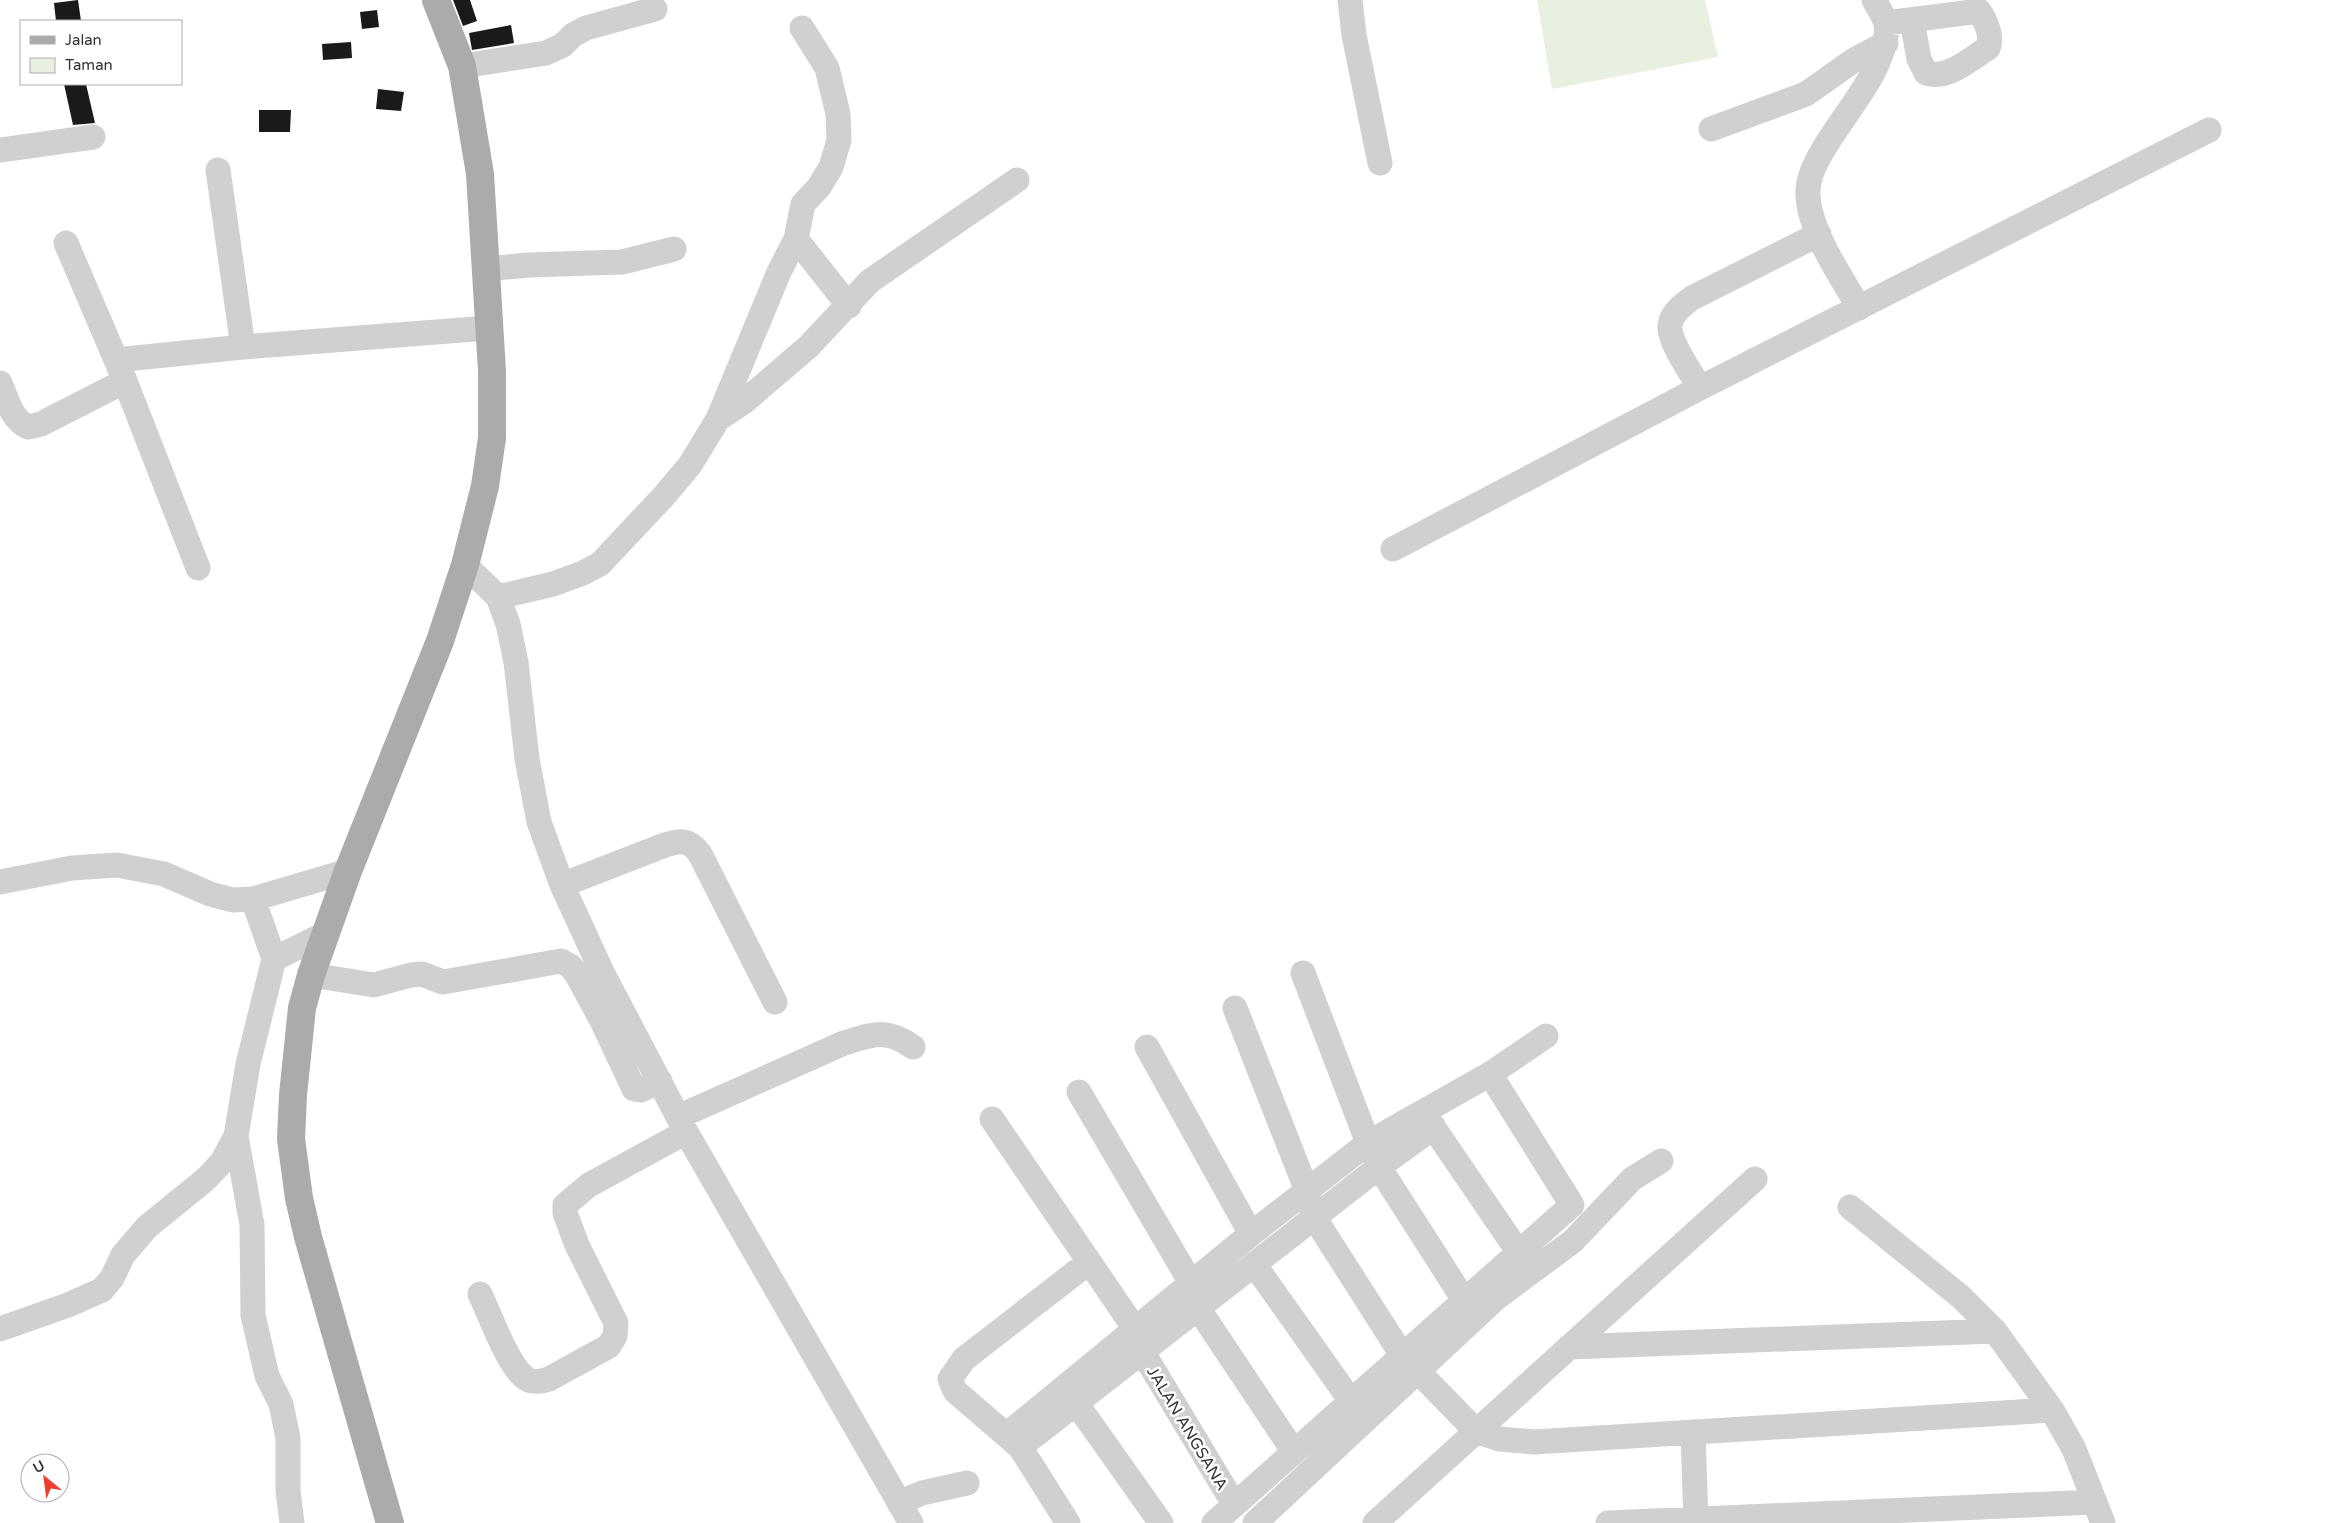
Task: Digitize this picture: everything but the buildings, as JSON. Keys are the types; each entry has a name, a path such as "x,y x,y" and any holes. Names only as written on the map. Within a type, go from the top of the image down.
{"main road":[{"path":"392,1520 308,1237 294,1169 291,1139 293,1095 302,1008 311,975 348,871 433,659 465,565 485,486 492,438 492,371 480,174 462,66 436,0"}],"street":[{"path":"1350,0 1354,35 1380,162"},
{"path":"1859,308 1819,234 1809,209 1808,189 1812,172 1819,156 1875,73 1886,33 1874,0"},
{"path":"462,66 546,53 563,45 573,35 586,28 655,9"},
{"path":"1711,129 1806,94 1854,60 1886,33 1912,20"},
{"path":"498,597 553,584 583,573 600,564 663,498 690,465 718,419 779,272 796,239 803,204 819,187 831,167 839,140 838,114 827,68 802,28"},
{"path":"1393,549 1700,388 2209,130"},
{"path":"0,150 93,137"},
{"path":"218,170 243,347"},
{"path":"718,419 764,386 809,346 849,306 870,281 1017,180"},
{"path":"1700,388 1673,340 1670,326 1678,308 1692,298 1819,234"},
{"path":"796,239 849,306"},
{"path":"66,244 121,371 198,568"},
{"path":"485,270 529,265 622,262 674,249"},
{"path":"0,383 13,413 18,420 28,427 41,424 121,371 243,347 488,328"},
{"path":"465,565 498,597 508,624 516,662 527,759 539,822 562,885 602,972 682,1125 905,1513 922,1493 967,1483"},
{"path":"562,885 665,845 682,840 688,842 700,854 775,1002"},
{"path":"0,882 72,868 117,865 164,874 210,894 233,900 253,899 348,871"},
{"path":"0,1329 68,1305 102,1290 112,1278 123,1255 147,1227 206,1179 222,1162 236,1136 248,1064 274,959 253,899"},
{"path":"274,959 325,934"},
{"path":"311,975 337,981 374,985 422,974 442,982 561,961 570,966 576,973 601,1018 634,1089 641,1090 660,1081"},
{"path":"1303,973 1379,1167 1464,1300"},
{"path":"1236,1008 1307,1191 1314,1217 1410,1364 1476,1431 1499,1439 1534,1442 2052,1410"},
{"path":"480,1294 511,1360 524,1378 540,1382 549,1379 609,1346 615,1336 616,1323 578,1245 565,1213 565,1205 589,1184 682,1125 844,1043 885,1033 898,1037 913,1047"},
{"path":"1013,1441 1139,1340 1198,1298 1254,1264 1379,1167 1428,1119 1546,1036"},
{"path":"1147,1047 1251,1234"},
{"path":"1214,1523 1351,1401 1410,1364 1495,1299 1572,1205 1490,1074"},
{"path":"1079,1092 1198,1298 1294,1452"},
{"name":"JALAN ANGSANA","path":"992,1119 1139,1340 1234,1504"},
{"path":"1198,1298 1251,1234 1368,1143 1428,1119"},
{"path":"1428,1119 1525,1262"},
{"path":"236,1136 252,1224 253,1315 267,1376 281,1404 288,1438 288,1491 292,1523"},
{"path":"1255,1523 1281,1499 1410,1364 1464,1300 1525,1262 1573,1241 1632,1179 1661,1161"},
{"path":"1375,1523 1755,1178"},
{"path":"1608,1523 2099,1512 2074,1449 2052,1410 1995,1331 1961,1297 1850,1207"},
{"path":"1068,1523 1013,1441 955,1391 950,1379 964,1359 1088,1262"},
{"path":"1254,1264 1351,1401"},
{"path":"1569,1347 1995,1331"},
{"path":"1013,1441 1076,1403 1139,1340"},
{"path":"1076,1403 1161,1523"},
{"path":"1693,1432 1696,1520"},
{"path":"1264,1478 1281,1499"}],"green space":[{"path":"1537,0 1705,0 1718,57 1552,89"}]}
